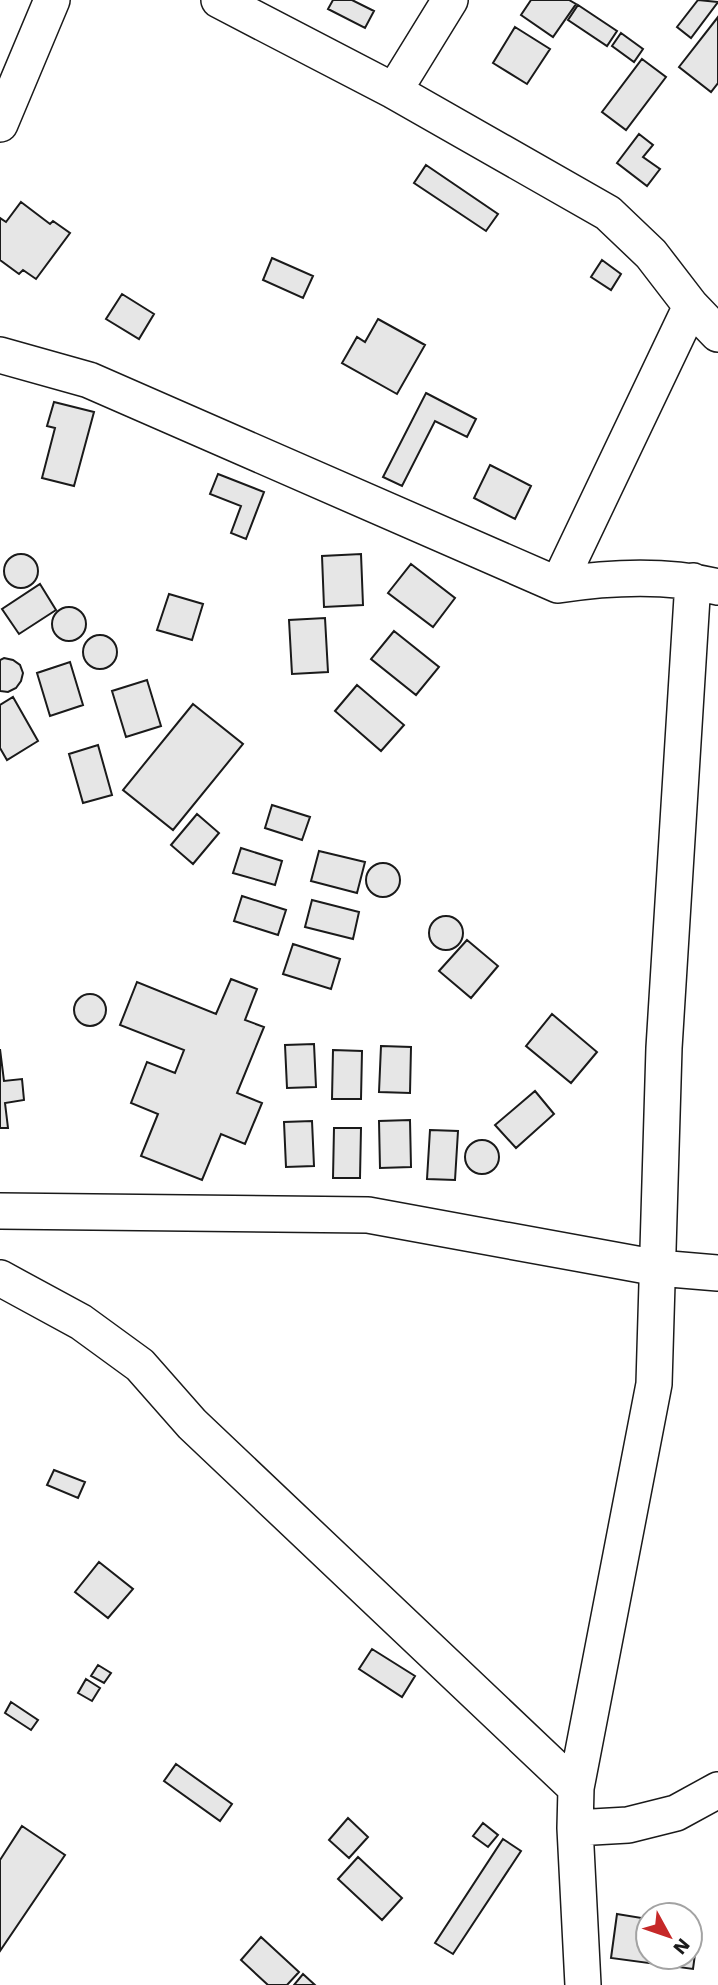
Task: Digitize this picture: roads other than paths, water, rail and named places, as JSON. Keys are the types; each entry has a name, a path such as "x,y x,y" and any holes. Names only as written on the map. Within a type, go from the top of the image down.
{"street":[{"path":"0,124 52,0"},
{"path":"219,0 394,91 608,213 651,254 691,306 718,334"},
{"path":"394,91 450,0"},
{"path":"558,585 691,306"},
{"path":"0,355 89,380 558,585 601,578 706,584 664,1048 654,1384 576,1788 575,1828 583,1985"},
{"path":"0,1211 368,1215 658,1268 718,1273"},
{"path":"0,1278 80,1322 140,1365 192,1423 576,1788"},
{"path":"575,1828 628,1825 676,1813 718,1790"}]}
